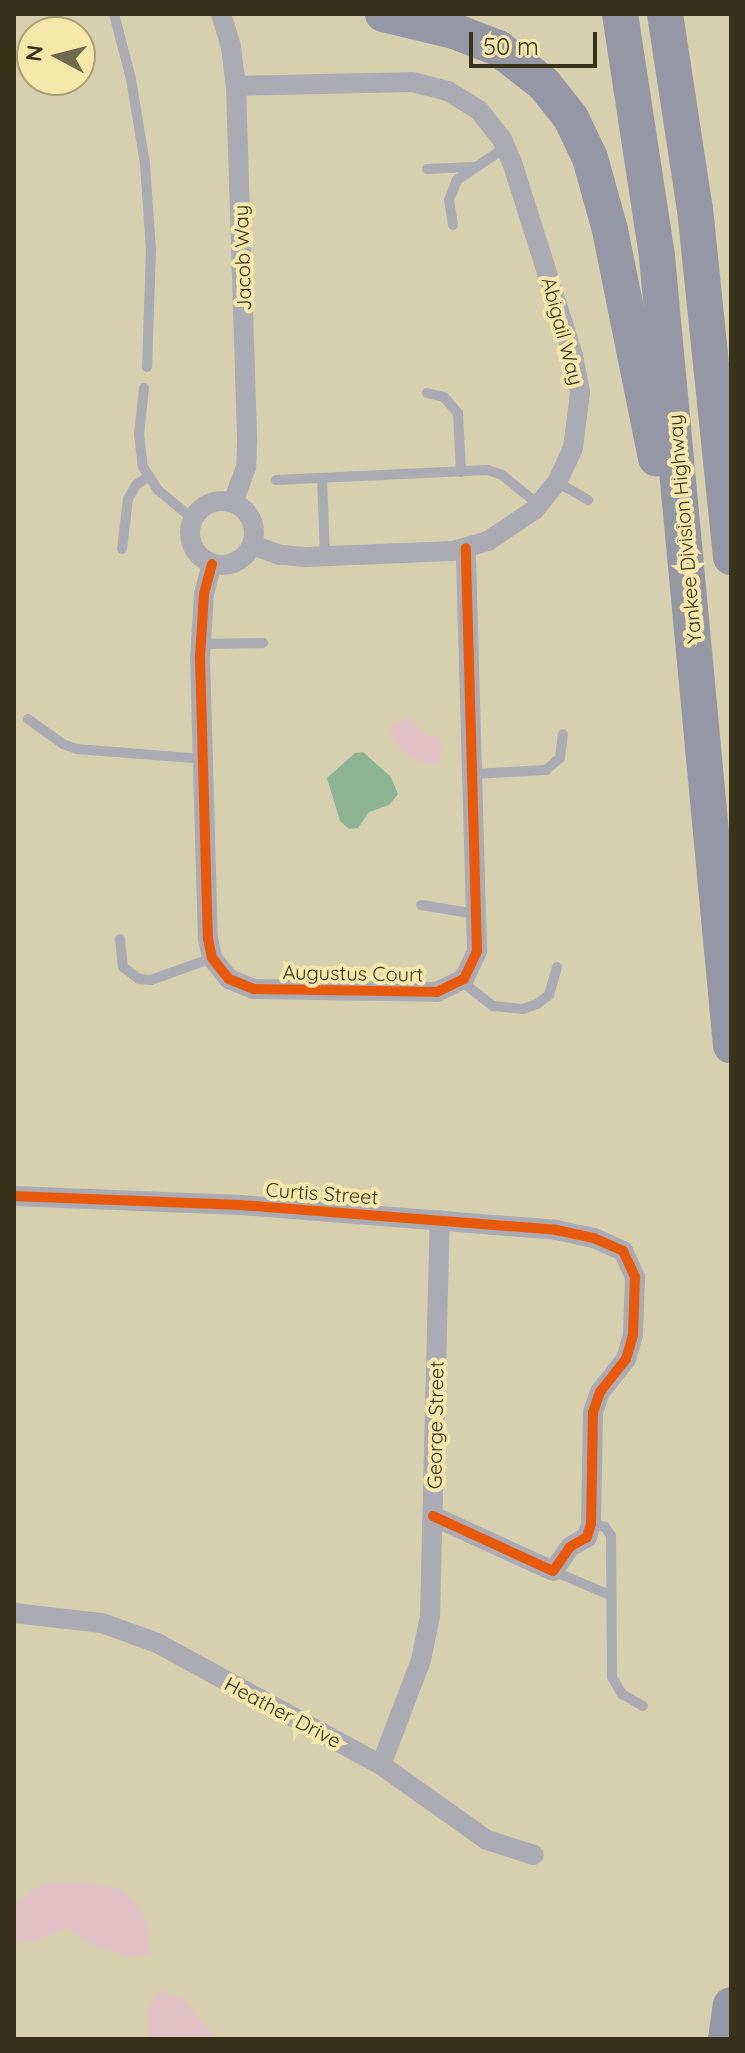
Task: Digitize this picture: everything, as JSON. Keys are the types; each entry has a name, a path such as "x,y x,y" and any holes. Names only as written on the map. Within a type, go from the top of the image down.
{"highway":[{"path":"383,14 454,31 498,48 544,84 580,133 610,230 639,364 704,753"},
{"name":"Yankee Division Highway","path":"620,14 657,257 731,1046"},
{"path":"665,14 695,209 731,557"},
{"path":"726,2039 731,2005"}],"street":[{"name":"Jacob Way","path":"221,14 236,86 247,443 244,474 233,502"},
{"name":"Abigail Way","path":"236,86 424,83 469,103 488,119 506,147 578,374 578,430 557,482 539,505 504,533 466,548 325,557 280,555 252,545"},
{"path":"233,502 250,517 254,528 252,545 236,562 212,564 192,546 190,535 193,519 207,504 233,502"},
{"path":"461,981 476,957 466,548"},
{"path":"212,564 204,594 200,644 208,938 212,958"},
{"name":"Augustus Court","path":"212,958 229,979 254,989 431,993 448,989 461,981"},
{"name":"Curtis Street","path":"14,1196 177,1201 440,1220 573,1233 623,1251 635,1277 633,1335 626,1359 600,1392 593,1412 591,1524"},
{"name":"George Street","path":"381,1765 425,1647 432,1585 440,1220"},
{"path":"433,1516 553,1571 570,1547 587,1537 591,1524"},
{"name":"Heather Drive","path":"14,1613 94,1621 139,1635 381,1765 487,1840 534,1855"}],"lane":[{"path":"114,14 131,79 145,164 151,249 147,367"},
{"path":"453,225 450,195 457,180 472,167 506,147"},
{"path":"427,169 472,167"},
{"path":"144,388 139,448 148,477 166,498 193,519"},
{"path":"427,393 444,397 458,413 461,472"},
{"path":"276,480 499,473 539,505"},
{"path":"122,549 129,495 148,477"},
{"path":"322,478 325,557"},
{"path":"557,482 588,500"},
{"path":"200,644 263,643"},
{"path":"28,719 63,744 77,749 203,759"},
{"path":"473,774 546,770 560,758 563,734"},
{"path":"421,905 476,914"},
{"path":"120,939 123,967 139,979 151,980 212,958"},
{"path":"461,981 493,1006 523,1009 549,995 557,967"},
{"path":"591,1524 605,1527 611,1536 612,1677 622,1694 643,1706"},
{"path":"553,1571 610,1595"}],"shaded area":[{"path":"410,717 423,734 438,737 442,743 442,755 436,764 418,761 403,750 389,732 395,723"},
{"path":"363,752 391,777 398,794 389,805 369,812 358,828 349,829 340,821 327,778 355,753"},
{"path":"50,1882 79,1882 121,1889 138,1906 146,1922 150,1954 129,1957 89,1943 66,1927 35,1941 14,1943 14,1906 32,1890"},
{"path":"160,1991 182,1998 217,2039 149,2039 147,2008"}],"cycle path":[{"path":"212,564 204,594 200,657 208,938 212,958 229,979 254,989 437,992 464,979 477,951 466,548"},
{"path":"14,1196 241,1205 556,1230 594,1238 623,1251 635,1277 633,1335 626,1359 600,1392 593,1412 591,1524 587,1537 570,1547 553,1571 433,1516"}]}
